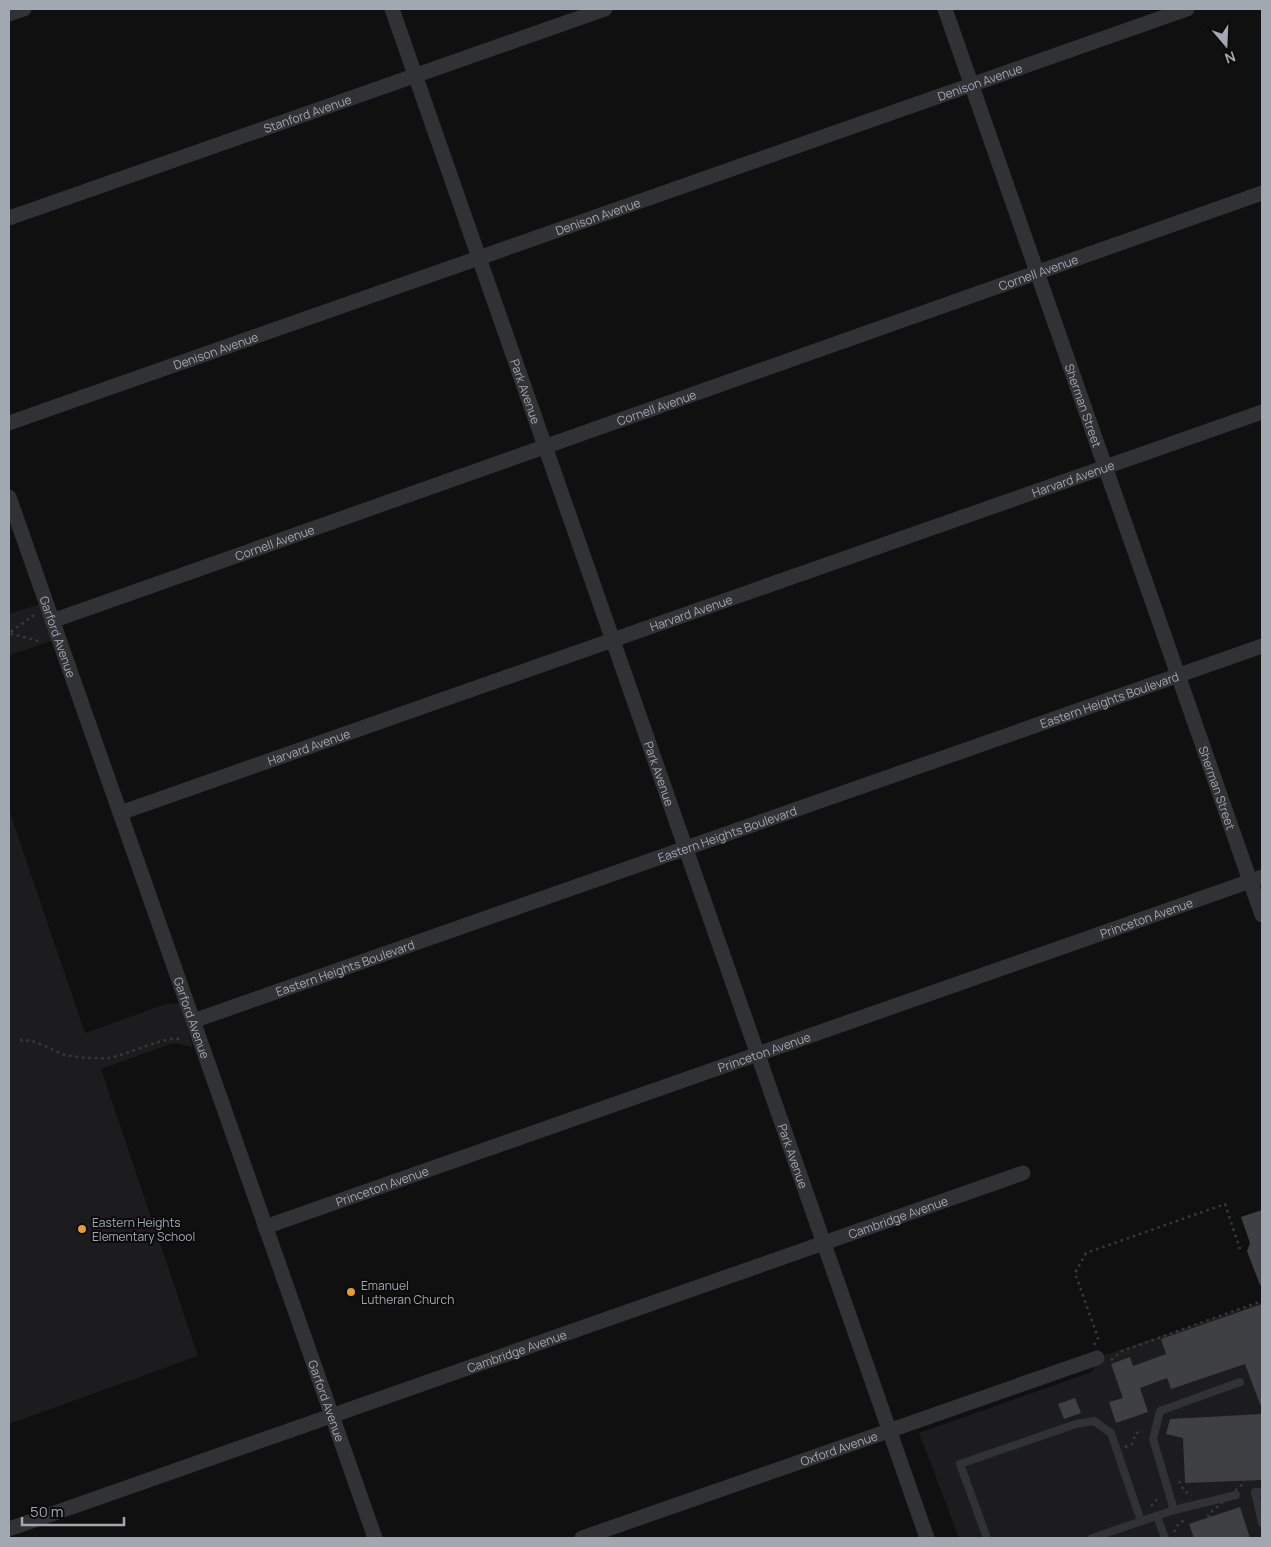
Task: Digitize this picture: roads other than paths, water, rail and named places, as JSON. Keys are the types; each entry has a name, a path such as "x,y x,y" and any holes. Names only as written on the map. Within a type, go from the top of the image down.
{"street":[{"path":"9,14 24,9"},
{"name":"Park Avenue","path":"392,9 927,1538"},
{"name":"Stanford Avenue","path":"9,218 606,9"},
{"name":"Sherman Street","path":"944,9 1178,675 1256,879 1262,914"},
{"name":"Denison Avenue","path":"9,423 1187,9"},
{"name":"Cornell Avenue","path":"52,621 1262,193"},
{"name":"Harvard Avenue","path":"120,813 1262,412"},
{"name":"Garford Avenue","path":"9,497 375,1538"},
{"name":"Eastern Heights Boulevard","path":"193,1021 1262,646"},
{"name":"Princeton Avenue","path":"265,1227 1256,879"},
{"name":"Cambridge Avenue","path":"9,1529 1023,1173"},
{"name":"Oxford Avenue","path":"582,1538 1098,1358"}],"lane":[{"path":"1174,1510 1153,1439 1160,1411 1240,1382"},
{"path":"986,1538 960,1464 1076,1424 1094,1421 1111,1432 1141,1522"},
{"path":"1262,1492 1255,1492 1262,1523"},
{"path":"1092,1538 1174,1510 1236,1494"},
{"path":"1157,1516 1165,1538"}],"place":[{"name":"Eastern Heights Elementary School","path":"82,1229"},
{"name":"Emanuel Lutheran Church","path":"351,1292"}]}
